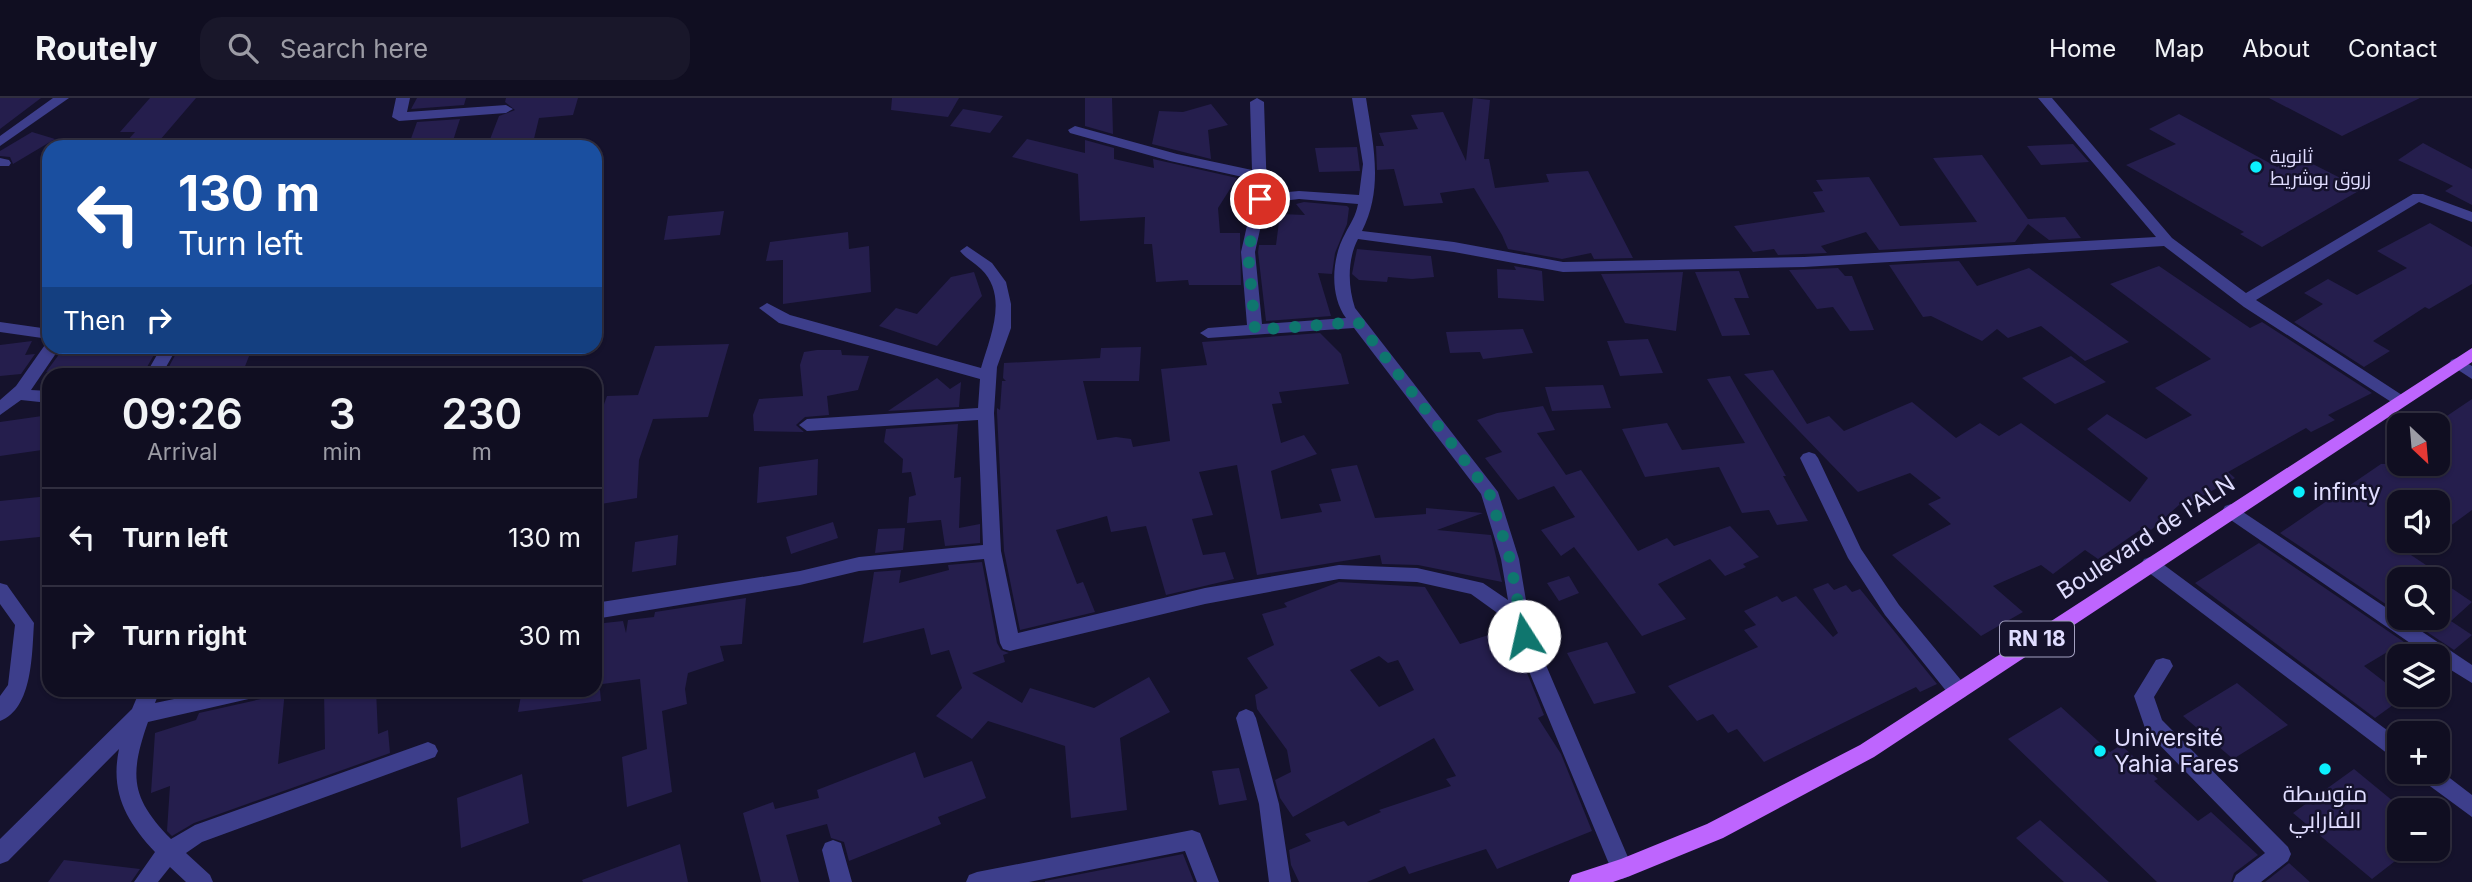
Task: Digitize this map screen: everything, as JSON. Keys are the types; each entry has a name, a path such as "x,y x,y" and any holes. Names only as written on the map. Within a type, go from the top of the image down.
{"main road":[{"name":"Boulevard de l'ALN","path":"1580,882 1622,869 1715,831 1867,751 2399,401 2467,364"}],"street":[{"path":"0,142 62,98"},
{"path":"403,98 399,117 506,109"},
{"path":"1359,98 1370,164 1364,213 1347,246 1341,289 1348,309 1489,492 1510,559 1524,636 1622,869"},
{"path":"2045,98 2167,241 2245,300 2399,401"},
{"path":"1255,330 1248,252 1260,199 1257,102"},
{"path":"1075,130 1175,158 1259,176"},
{"path":"1260,199 1299,195 1366,200"},
{"path":"2245,300 2418,197 2472,217"},
{"path":"1352,234 1454,247 1563,267 1804,262 2167,241"},
{"path":"967,251 987,266 998,282 1003,304 1003,328 989,376 986,413 992,551 1010,643 1205,596 1339,572 1417,575 1475,588 1503,607 1524,636"},
{"path":"767,308 785,319 989,376"},
{"path":"1208,333 1358,322"},
{"path":"0,327 42,333"},
{"path":"0,409 22,390 47,354"},
{"path":"22,390 27,397 42,397"},
{"path":"807,425 986,413"},
{"path":"1808,458 1854,553 1892,610 1958,691"},
{"path":"2231,511 2472,675"},
{"path":"602,610 800,578 859,564 992,551"},
{"path":"2150,564 2387,742"},
{"path":"0,590 25,623 18,687 0,712"},
{"path":"2163,666 2144,696 2154,725 2280,854 2245,882"},
{"path":"147,697 130,744 126,782 132,807 169,852 202,882"},
{"path":"0,854 141,715 222,697"},
{"path":"1246,718 1269,804 1280,882"},
{"path":"145,882 169,852 195,835 428,751"},
{"path":"2442,784 2472,807"},
{"path":"977,882 1192,840 1208,882"},
{"path":"833,850 841,882"}],"building":[{"path":"0,98 41,98 0,129"},
{"path":"150,98 196,98 160,140 128,140 135,132 120,132"},
{"path":"417,98 466,98 464,105 411,109"},
{"path":"506,98 578,98 573,115 539,118 534,140 490,140 499,116 515,110 505,102"},
{"path":"892,98 959,98 948,117 891,110"},
{"path":"1085,98 1112,98 1113,134 1085,126"},
{"path":"1473,98 1490,100 1484,159 1489,159 1495,188 1549,182 1546,174 1588,171 1633,258 1594,259 1591,253 1562,259 1508,249 1474,188 1440,193 1443,203 1404,206 1394,169 1377,170 1376,146 1384,146 1379,133 1418,129 1411,115 1443,112 1466,161"},
{"path":"2269,98 2420,98 2342,136"},
{"path":"1211,104 1228,125 1208,130 1211,159 1152,144 1159,111 1183,112"},
{"path":"963,109 1003,116 990,133 950,126"},
{"path":"2179,114 2277,167 2297,156 2362,189 2262,247 2240,234 2244,232 2126,165 2176,144 2149,129"},
{"path":"460,119 453,140 411,140 417,122"},
{"path":"32,132 55,139 42,140 42,147 13,164 10,157 0,156 0,151"},
{"path":"1027,139 1085,153 1085,140 1114,148 1114,159 1154,168 1153,159 1237,178 1218,208 1220,233 1240,233 1241,285 1189,285 1188,280 1156,282 1152,244 1144,244 1145,217 1080,221 1078,174 1012,157"},
{"path":"2423,143 2472,169 2472,205 2445,191 2453,186 2398,160"},
{"path":"2073,144 2089,162 2041,165 2027,146"},
{"path":"1357,147 1360,171 1319,172 1315,148"},
{"path":"1982,155 2028,219 2065,217 2081,238 2049,240 2028,224 2015,242 1879,250 1866,232 1821,246 1827,253 1778,255 1774,249 1753,252 1734,226 1825,212 1813,192 1823,191 1816,180 1869,177 1900,226 1977,222 1933,158"},
{"path":"1304,202 1349,208 1347,224 1335,253 1332,274 1318,273 1331,316 1266,321 1259,245 1276,245 1280,214 1305,215 1296,204"},
{"path":"724,211 720,235 664,240 668,216"},
{"path":"2430,223 2472,247 2472,284 2429,309 2425,307 2373,341 2390,351 2364,367 2294,322 2323,304 2304,293 2328,279 2357,295 2407,268 2377,251"},
{"path":"848,232 849,249 869,246 871,292 783,304 783,260 766,261 770,242"},
{"path":"1357,249 1431,256 1434,277 1388,277 1387,282 1359,280 1352,274"},
{"path":"1959,261 1977,286 2029,268 2129,342 2085,361 2041,326 2008,338 1997,329 1982,341 1931,316 1923,317 1889,265"},
{"path":"1514,266 1542,271 1544,301 1498,298 1497,269 1516,270"},
{"path":"2159,266 2250,328 2262,322 2372,393 2328,415 2335,420 2311,432 2306,428 2228,472 2235,478 2183,507 2179,505 2151,530 2146,526 2098,559 2085,550 2053,574 2041,565 1993,586 2023,612 1981,636 1892,555 1951,524 1928,504 1941,498 1910,473 1858,492 1744,374 1773,370 1807,424 1829,416 1844,431 1912,402 1956,438 1980,423 1999,436 2021,423 2130,502 2148,478 2087,429 2107,414 2146,439 2192,415 2155,388 2211,359 2110,284"},
{"path":"1838,268 1845,276 1852,276 1874,330 1850,331 1833,307 1817,309 1789,270"},
{"path":"1739,271 1749,298 1734,298 1750,335 1722,336 1695,272"},
{"path":"974,272 982,296 937,346 879,326 896,308 917,314 951,277"},
{"path":"1683,272 1676,331 1625,323 1601,274"},
{"path":"1523,329 1533,353 1483,359 1480,352 1450,353 1446,332"},
{"path":"1320,333 1341,354 1349,384 1279,392 1282,403 1272,404 1281,443 1304,435 1317,454 1271,471 1281,519 1322,512 1319,504 1341,501 1331,469 1357,465 1375,518 1426,514 1426,508 1483,513 1437,530 1491,535 1502,582 1418,565 1382,564 1380,555 1257,575 1237,465 1199,472 1213,515 1192,519 1203,555 1225,552 1234,579 1166,595 1146,526 1111,532 1107,516 1056,530 1077,584 1083,582 1095,612 1020,630 1004,551 997,408 1000,410 1002,381 1006,381 1003,378 1004,363 1100,358 1101,348 1141,347 1139,381 1083,381 1097,440 1116,437 1131,439 1133,447 1170,441 1161,369 1207,365 1202,342"},
{"path":"1648,339 1663,373 1620,376 1607,341"},
{"path":"32,341 25,355 35,354 21,374 0,376 0,345"},
{"path":"729,344 708,417 653,419 639,460 637,498 602,504 602,410 607,396 638,395 655,346"},
{"path":"841,350 842,355 869,356 858,390 827,396 829,415 805,417 796,425 804,432 754,431 753,415 759,399 803,396 800,365 804,352"},
{"path":"59,354 154,354 146,368 49,368"},
{"path":"176,354 250,354 244,368 168,368"},
{"path":"2071,356 2106,382 2055,404 2022,378"},
{"path":"1730,376 1808,521 1777,525 1769,510 1742,513 1719,467 1645,477 1622,429 1667,423 1682,450 1745,443 1707,379"},
{"path":"937,378 950,389 961,382 959,407 888,411"},
{"path":"1603,385 1611,408 1552,411 1545,387"},
{"path":"2472,399 2472,510 2450,526 2450,490 2387,490 2387,553 2414,553 2411,555 2426,565 2387,567 2387,605 2280,533 2381,464 2387,464 2387,476 2450,476 2450,414"},
{"path":"1543,406 1555,430 1537,433 1566,475 1581,470 1638,551 1667,538 1674,546 1730,526 1759,557 1743,564 1746,567 1725,576 1710,559 1658,584 1686,619 1642,636 1574,547 1561,556 1541,530 1575,517 1554,486 1518,500 1485,458 1502,452 1477,420 1497,413"},
{"path":"42,416 42,450 0,456 0,422"},
{"path":"958,424 954,478 961,477 959,528 980,524 980,543 945,546 941,520 907,523 909,497 916,495 911,472 902,473 903,459 884,442 886,429"},
{"path":"818,459 817,495 757,503 759,467"},
{"path":"42,497 42,537 0,541 0,501"},
{"path":"833,522 838,538 791,554 786,537"},
{"path":"905,528 903,550 875,553 878,529"},
{"path":"678,535 676,565 632,572 635,542"},
{"path":"2259,543 2404,642 2387,644 2387,652 2364,666 2387,684 2387,707 2390,707 2375,718 2195,583"},
{"path":"982,562 997,643 1001,650 1009,653 1003,655 1005,662 972,673 1022,703 1030,688 1094,708 1149,677 1170,712 1120,738 1127,810 1071,818 1065,746 988,721 972,739 936,716 962,688 949,650 931,655 924,628 863,643 874,572 901,570 899,583 949,570 948,565"},
{"path":"1569,576 1579,593 1559,601 1547,583"},
{"path":"1339,582 1425,587 1460,644 1495,633 1511,644 1523,663 1544,715 1538,718 1561,754 1592,831 1497,869 1486,849 1409,874 1405,866 1367,882 1299,882 1291,865 1289,850 1311,841 1305,834 1344,821 1348,826 1381,812 1379,810 1451,786 1446,779 1456,776 1434,738 1293,817 1280,798 1275,780 1291,772 1287,750 1257,709 1255,695 1268,688 1247,658 1274,645 1262,614 1287,607 1284,603","holes":["1379,656 1388,663 1398,660 1414,690 1379,707 1350,670"]},
{"path":"1828,583 1834,590 1846,585 1852,592 1860,589 1937,684 1920,692 1916,687 1764,762 1737,729 1728,733 1713,714 1697,721 1668,686 1758,647 1744,630 1756,625 1744,611 1777,596 1782,602 1796,596 1833,637 1838,633 1813,589"},
{"path":"2450,587 2472,602 2451,621 2472,635 2454,650 2450,644 2445,644 2424,630 2450,630"},
{"path":"746,598 742,644 720,646 724,661 688,673 685,689 687,704 662,711 672,792 627,807 622,757 647,749 640,679 602,684 602,623 623,621 626,633 628,620 654,617 655,612"},
{"path":"1607,642 1636,693 1594,704 1567,653"},
{"path":"2237,683 2288,725 2233,759 2183,716"},
{"path":"284,697 278,764 325,749 324,697 376,697 378,734 388,730 390,753 194,823 172,836 167,831 170,786 151,793 155,733 196,720 199,713 261,699"},
{"path":"521,697 601,697 601,701 518,712"},
{"path":"2061,707 2110,752 2121,745 2158,779 2154,781 2198,821 2211,812 2258,855 2234,873 2231,882 2157,882 2008,739"},
{"path":"915,752 924,778 972,761 986,798 938,817 941,824 849,861 844,842 831,838 827,824 786,835 799,882 761,882 743,813 773,802 775,809 819,798 817,790"},
{"path":"1239,768 1247,800 1219,805 1212,771"},
{"path":"2354,769 2389,798 2387,798 2387,861 2395,861 2372,879 2293,813"},
{"path":"522,774 529,823 461,848 457,798"},
{"path":"2040,820 2109,882 2064,882 2016,838"},
{"path":"680,844 688,882 582,880"},
{"path":"1183,854 1194,882 1045,882 1045,881"},
{"path":"64,860 140,869 131,882 48,882"},
{"path":"2289,863 2310,882 2265,882"}],"place":[{"name":"ثانوية زروق بوشريط","path":"2256,167"},
{"name":"infinty","path":"2299,492"},
{"name":"Université Yahia Fares","path":"2100,751"},
{"name":"متوسطة الفارابي","path":"2325,769"}],"route":[{"path":"1260,199 1248,252 1255,330 1358,322 1489,492 1510,559 1524,636"}]}
